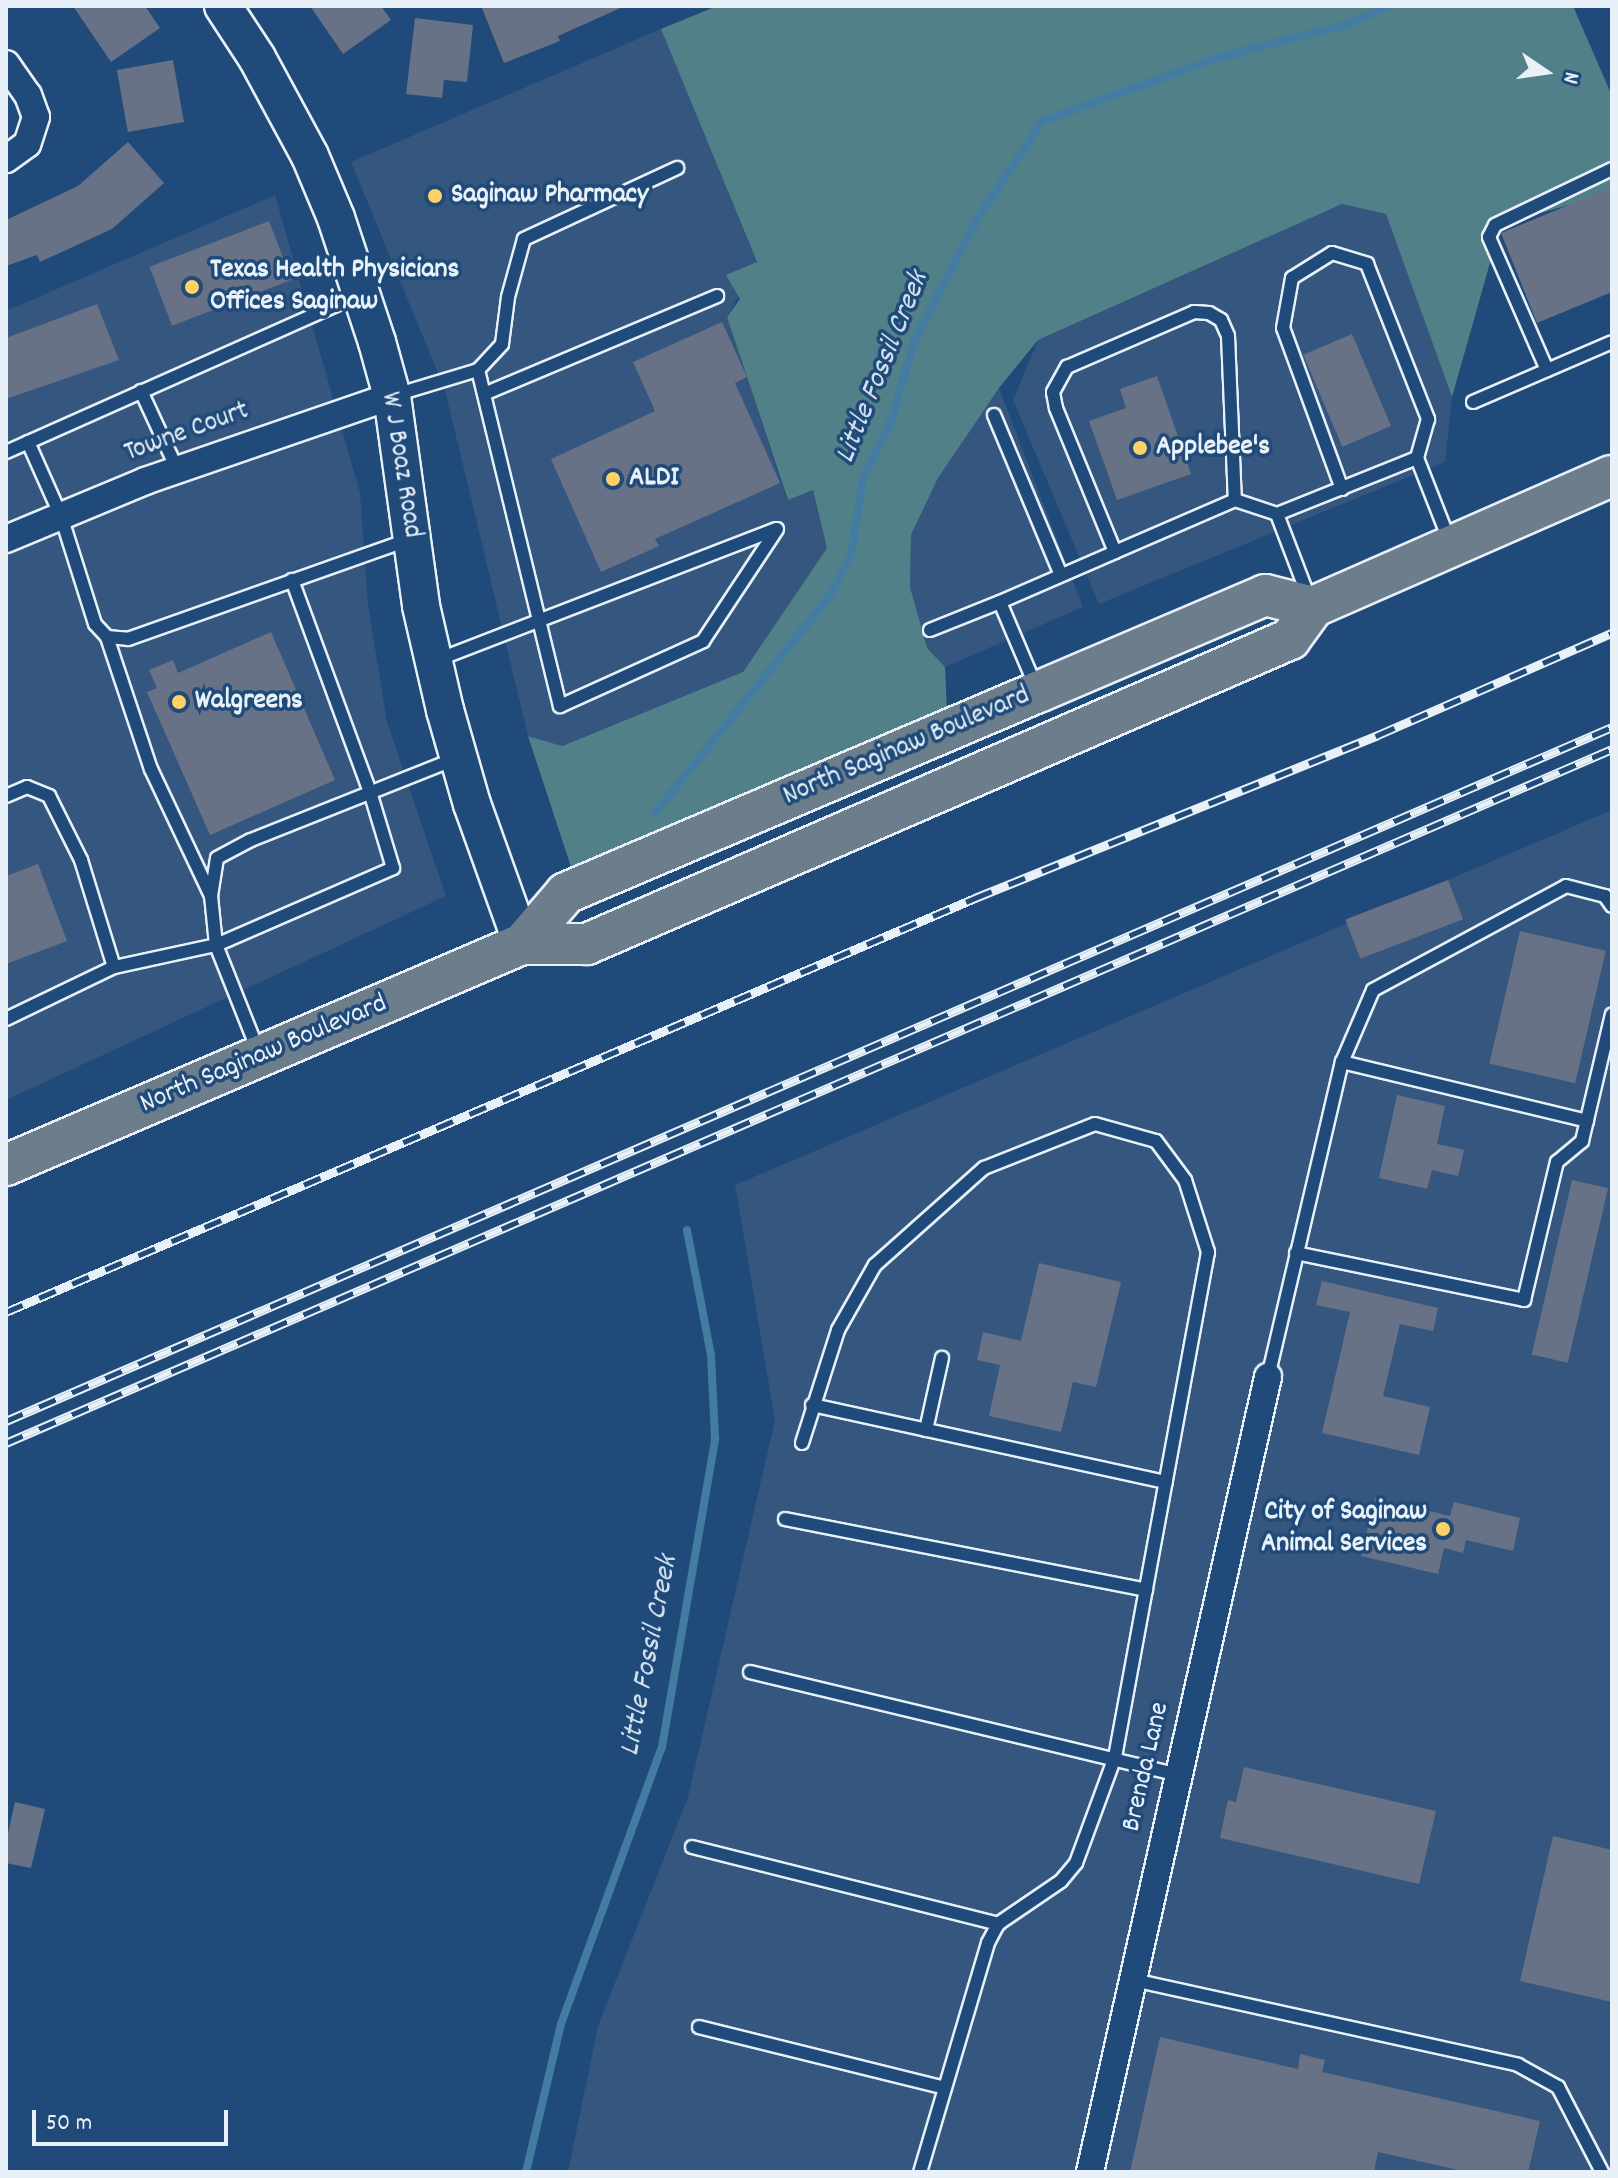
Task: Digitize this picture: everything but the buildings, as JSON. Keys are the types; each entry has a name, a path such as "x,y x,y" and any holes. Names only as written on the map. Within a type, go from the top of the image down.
{"main road":[{"name":"W J Boaz Road","path":"223,6 257,58 310,156 361,294 392,396 411,539 434,661 458,758 522,944"},
{"name":"North Saginaw Boulevard","path":"6,1165 522,944 587,944 1290,639 1313,607 1612,476"},
{"name":"North Saginaw Boulevard","path":"522,944 566,893 1265,595 1313,607"}],"street":[{"path":"6,64 33,105 35,126 27,144 6,159"},
{"name":"Towne Court","path":"6,539 177,469 392,396"},
{"name":"Brenda Lane","path":"1090,2172 1268,1377"}],"lane":[{"path":"392,396 478,370 502,344 508,297 524,239 677,168"},
{"path":"1547,370 1489,237 1495,225 1612,169"},
{"path":"1342,489 1283,328 1292,278 1332,253 1367,264 1428,419 1417,458 1451,545"},
{"path":"6,452 361,294"},
{"path":"484,394 717,296"},
{"path":"1115,552 1056,408 1053,392 1057,379 1067,367 1194,312 1209,313 1221,320 1228,336 1235,500"},
{"path":"1473,402 1612,342"},
{"path":"434,661 538,623 777,529 703,641 560,706 538,623 478,370"},
{"path":"141,391 177,469"},
{"path":"994,415 1061,575"},
{"path":"28,442 61,516 95,624 107,637 151,769 211,896"},
{"path":"930,630 1235,500 1277,514 1417,458"},
{"path":"1277,514 1313,607"},
{"path":"107,637 128,639 411,539"},
{"path":"6,1019 114,967 216,945 393,868 370,792 292,580"},
{"path":"1000,602 1038,692"},
{"path":"261,1057 216,945 211,896 217,858 251,840 458,758"},
{"path":"6,796 27,787 49,796 81,860 114,967"},
{"path":"1268,1377 1342,1062 1373,990 1566,886 1605,896 1612,906"},
{"path":"1296,1253 1524,1300 1557,1162 1582,1141 1612,1014"},
{"path":"1342,1062 1587,1121"},
{"path":"802,1443 838,1330 875,1265 984,1168 1095,1124 1156,1141 1185,1180 1208,1252 1115,1757 1076,1863 1061,1881 998,1924 988,1943 920,2172"},
{"path":"926,1430 942,1358"},
{"path":"812,1405 1166,1482"},
{"path":"785,1519 1146,1590"},
{"path":"750,1672 1115,1757 1178,1775"},
{"path":"692,1847 998,1924"},
{"path":"1133,1980 1518,2065 1558,2087 1602,2172"},
{"path":"699,2027 945,2088"}],"shaded area":[{"path":"661,29 757,263 727,317 787,500 813,490 827,548 743,672 561,746 528,736 445,390 351,162"},
{"path":"275,195 360,493 368,605 387,722 446,896 6,1100 6,311"},
{"path":"1342,204 1386,214 1452,397 1445,462 1099,604 1013,400 1038,340"},
{"path":"999,388 1083,607 945,667 927,649 910,587 911,535 938,478"},
{"path":"1612,810 1612,2172 568,2172 598,2026 688,1797 775,1420 735,1185"}],"green space":[{"path":"717,6 1573,6 1612,96 1612,193 1501,224 1452,397 1386,214 1342,204 1038,340 999,388 938,478 911,535 910,587 927,648 945,667 947,711 572,870 528,736 562,746 743,672 827,548 813,490 788,500 727,317 740,299 726,275 757,262 661,29"}],"waterway":[{"name":"Little Fossil Creek","path":"655,813 830,595 851,554 863,479 890,424 915,339 978,218 1043,121 1217,58 1346,25 1389,6"},
{"name":"Little Fossil Creek","path":"526,2172 561,2024 662,1747 715,1439 711,1355 687,1230"}],"railway":[{"path":"6,1312 975,898 1378,735 1612,633"},
{"path":"6,1421 1612,727"},
{"path":"6,1443 1612,749"}],"place":[{"name":"Saginaw Pharmacy","path":"435,196"},
{"name":"Texas Health Physicians Offices Saginaw","path":"192,287"},
{"name":"Applebee's","path":"1140,448"},
{"name":"ALDI","path":"613,479"},
{"name":"Walgreens","path":"179,702"},
{"name":"City of Saginaw Animal Services","path":"1443,1529"}]}
